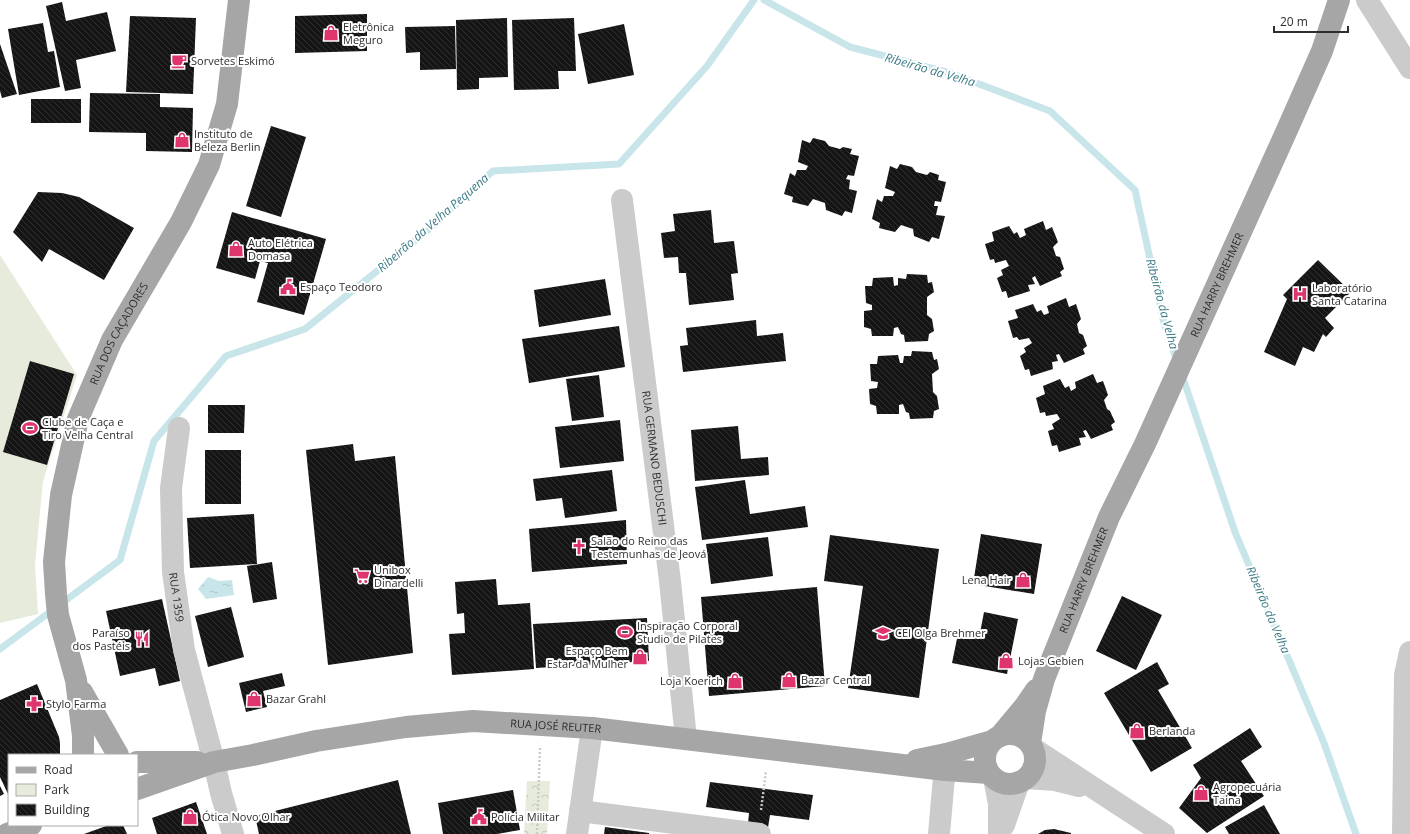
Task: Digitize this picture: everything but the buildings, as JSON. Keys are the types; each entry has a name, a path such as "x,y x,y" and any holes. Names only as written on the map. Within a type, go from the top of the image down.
{"main road":[{"name":"RUA DOS CAÇADORES","path":"83,754 83,736 76,680 58,615 56,594 54,562 61,495 78,419 112,340 181,222 209,165 227,104 239,0"},
{"name":"RUA HARRY BREHMER","path":"1032,746 1035,711 1044,679 1109,517 1145,444 1322,51 1339,0"},
{"name":"RUA HARRY BREHMER","path":"996,738 1025,706 1044,679"},
{"name":"RUA DOS CAÇADORES","path":"76,680 117,754"},
{"name":"RUA JOSÉ REUTER","path":"138,789 214,762 316,741 406,727 474,721 592,728 898,764 945,762 992,775"},
{"path":"1008,734 1016,734 1024,738 1032,746 1035,757 1035,765 1032,772 1023,780 1011,784 1002,783 992,775 986,765 985,756 987,748 996,738 1008,734"},
{"name":"RUA JOSÉ REUTER","path":"945,762 996,738"},
{"name":"RUA JOSÉ REUTER","path":"138,762 214,762"},
{"path":"5,834 16,826"},
{"path":"5,834 28,826"}],"street":[{"path":"1368,0 1410,68"},
{"name":"RUA GERMANO BEDUSCHI","path":"622,200 670,581 686,739"},
{"name":"RUA 1359","path":"179,428 171,488 173,572 184,650 233,834"},
{"path":"1403,834 1405,675 1410,652"},
{"path":"576,834 592,728"},
{"path":"1032,746 1164,834"},
{"path":"939,834 945,762"},
{"path":"992,775 999,804 1000,834"},
{"path":"1000,834 1023,780 1055,780 1096,790"},
{"path":"580,811 760,834"}],"path":[{"path":"537,834 540,776 539,725"},
{"path":"757,834 769,749"}],"green space":[{"name":"Clube de Caça e Tiro Velha Central","path":"0,255 77,375 43,481 35,565 38,614 0,623"},
{"path":"527,781 550,781 547,834 524,834"}],"water":[{"path":"208,577 219,581 232,580 234,595 206,599 198,589"}],"waterway":[{"name":"Ribeirão da Velha Pequena","path":"0,649 120,560 154,441 226,356 305,329 427,231 493,171 619,164 707,66 754,0"},
{"name":"Ribeirão da Velha","path":"764,0 850,47 950,73 1050,111 1135,190 1164,323 1177,361"},
{"name":"Ribeirão da Velha","path":"1182,375 1235,532 1324,743 1356,834"}],"place":[{"name":"Eletrônica Meguro","path":"331,33"},
{"name":"Sorvetes Eskimó","path":"179,61"},
{"name":"Instituto de Beleza Berlin","path":"182,140"},
{"name":"Auto Elétrica Domasa","path":"236,249"},
{"name":"Espaço Teodoro","path":"288,287"},
{"name":"Laboratório Santa Catarina","path":"1300,294"},
{"name":"Clube de Caça e Tiro Velha Central","path":"30,428"},
{"name":"Salão do Reino das Testemunhas de Jeová","path":"579,547"},
{"name":"Unibox Dinardelli","path":"362,576"},
{"name":"Lena Hair","path":"1023,580"},
{"name":"Inspiração Corporal Studio de Pilates","path":"625,632"},
{"name":"CEI Olga Brehmer","path":"883,633"},
{"name":"Paraíso dos Pastéis","path":"142,639"},
{"name":"Espaço Bem Estar da Mulher","path":"640,657"},
{"name":"Lojas Gebien","path":"1006,661"},
{"name":"Bazar Central","path":"789,680"},
{"name":"Loja Koerich","path":"735,681"},
{"name":"Bazar Grahl","path":"254,699"},
{"name":"Stylo Farma","path":"34,704"},
{"name":"Berlanda","path":"1137,731"},
{"name":"Agropecuária Taina","path":"1201,793"},
{"name":"Ótica Novo Olhar","path":"190,817"},
{"name":"Polícia Militar","path":"479,817"}]}
